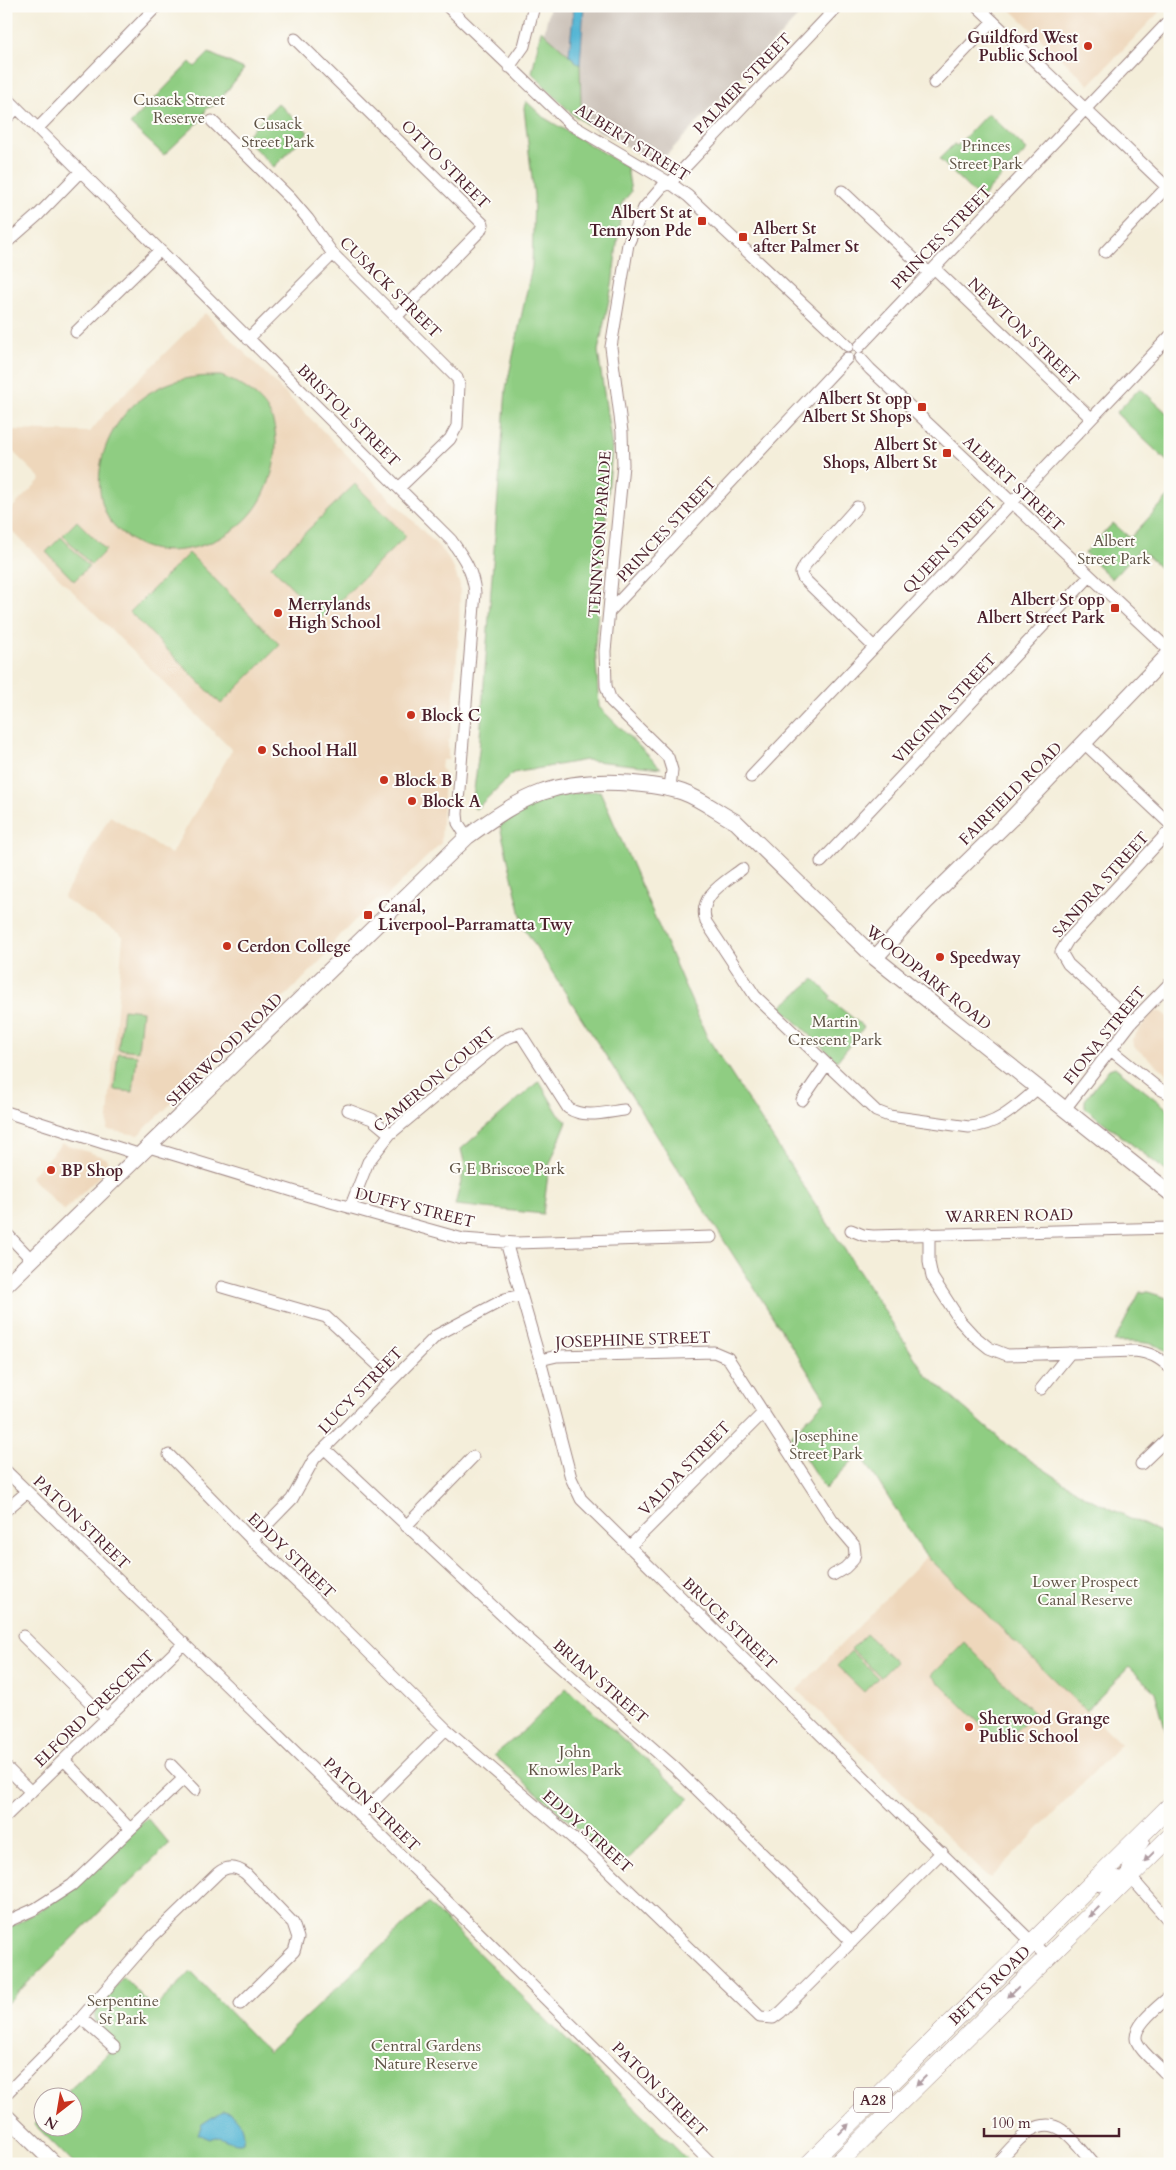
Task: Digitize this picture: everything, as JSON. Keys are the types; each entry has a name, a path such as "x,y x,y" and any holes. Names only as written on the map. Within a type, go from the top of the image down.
{"highway":[{"name":"BETTS ROAD","path":"809,2164 1170,1806"},
{"name":"BETTS ROAD","path":"837,2164 1170,1837"}],"main road":[{"name":"FAIRFIELD ROAD","path":"875,958 948,880 1084,743 1170,652"},
{"name":"SHERWOOD ROAD","path":"6,1285 467,837 482,817 493,807 513,794 547,786 608,782 670,784"},
{"name":"WOODPARK ROAD","path":"670,784 736,822 875,958 1170,1193"},
{"path":"8,2121 55,2164"}],"street":[{"path":"38,128 157,6"},
{"name":"ALBERT STREET","path":"446,6 570,124 589,137 670,182 688,196 856,350 1011,503 1170,652"},
{"path":"509,67 524,46 534,6"},
{"name":"PALMER STREET","path":"670,182 838,6"},
{"path":"978,6 1168,188 1105,252"},
{"name":"PRINCES STREET","path":"610,611 847,358 855,361 856,350 1170,20"},
{"path":"934,83 993,21"},
{"name":"OTTO STREET","path":"295,39 483,224 480,232 397,316"},
{"name":"BRISTOL STREET","path":"6,97 451,540 465,559 474,582 474,615 457,814 458,823 467,837"},
{"path":"6,119 17,108"},
{"name":"CUSACK STREET","path":"212,121 291,199 308,219 332,254 397,316 456,378 459,385 456,426 450,438 399,488"},
{"path":"6,243 40,214 81,171"},
{"name":"TENNYSON PARADE","path":"670,182 662,187 644,208 628,244 611,347 622,432 623,466 605,651 606,686 611,702 668,758 671,763 670,784"},
{"name":"NEWTON STREET","path":"842,192 932,271 1091,418"},
{"path":"76,332 159,250"},
{"path":"248,339 332,254"},
{"name":"QUEEN STREET","path":"751,777 1170,336"},
{"path":"857,507 805,564 801,573 803,578 874,647"},
{"name":"VIRGINIA STREET","path":"821,862 1090,576"},
{"path":"1084,743 1170,824"},
{"name":"SANDRA STREET","path":"1132,1022 1068,964 1061,952 1068,940 1170,830"},
{"path":"742,869 709,896 703,910 706,922 755,996 826,1065 882,1114 969,1127 986,1125 996,1121 1038,1088"},
{"name":"FIONA STREET","path":"1065,1109 1112,1051 1132,1022 1170,983"},
{"name":"CAMERON COURT","path":"350,1208 368,1162 390,1134 502,1040 520,1033 568,1108 573,1112 591,1114 624,1110"},
{"path":"1112,1051 1158,1088 1170,1094"},
{"path":"802,1100 826,1065"},
{"path":"348,1110 372,1119 390,1134"},
{"name":"DUFFY STREET","path":"6,1112 456,1238 506,1242 711,1237"},
{"name":"WARREN ROAD","path":"851,1230 873,1236 1170,1228"},
{"path":"6,1233 32,1260"},
{"path":"929,1233 929,1262 932,1277 961,1322 989,1348 1007,1355 1135,1351 1148,1353 1160,1358 1170,1368"},
{"name":"BRUCE STREET","path":"506,1242 571,1478 577,1493 629,1547 1048,1958"},
{"path":"222,1287 326,1317 393,1379"},
{"name":"LUCY STREET","path":"252,1540 290,1503 312,1463 438,1335 505,1299 520,1295"},
{"name":"JOSEPHINE STREET","path":"540,1360 557,1356 721,1353 732,1362 832,1519 854,1544 856,1552 853,1560 833,1575"},
{"path":"1040,1389 1070,1353"},
{"name":"VALDA STREET","path":"629,1547 764,1412"},
{"path":"1141,1464 1170,1436"},
{"name":"BRIAN STREET","path":"325,1449 517,1629 674,1767 852,1942"},
{"name":"EDDY STREET","path":"169,1455 252,1540 322,1606 446,1729 589,1852 760,2017 777,2016 942,1852"},
{"path":"406,1526 473,1457"},
{"name":"PATON STREET","path":"6,1471 360,1815 712,2164"},
{"path":"6,1510 27,1492"},
{"path":"23,1636 107,1719"},
{"name":"ELFORD CRESCENT","path":"6,1816 184,1643"},
{"path":"360,1815 446,1729"},
{"path":"64,1760 130,1829"},
{"path":"171,1765 195,1790"},
{"path":"6,1767 31,1792"},
{"path":"6,1922 35,1910 72,1884 184,1778"},
{"path":"1150,1826 1146,1838 1128,1866 1127,1873 1129,1878 1170,1922"},
{"path":"6,2094 81,2018 152,1937 218,1873 230,1864 246,1874 293,1923 303,1938 294,1950 240,2004"},
{"path":"1077,1898 1091,1894 1114,1876 1129,1878"},
{"path":"1164,2072 1132,2035 1170,1996"},
{"path":"81,2018 114,2047"},
{"path":"996,2164 1030,2130 1047,2119 1064,2131 1094,2164"}],"shaded area":[{"path":"550,6 808,6 658,164 588,125 581,104 580,65 544,33"},
{"name":"Guildford West Public School","path":"1007,6 1165,6 1089,85"},
{"name":"Merrylands High School","path":"205,313 445,553 460,585 459,634 450,740 448,740 448,760 442,760 441,770 444,771 441,843 384,899 375,901 336,939 328,953 299,983 138,1135 107,1130 123,936 63,898 110,816 171,854 232,750 6,525 6,514 41,479 6,445 6,429 12,427 12,430 90,432 107,411"},
{"path":"1153,1011 1162,1012 1170,1018 1170,1076 1133,1046 1132,1039"},
{"path":"62,1143 106,1158 109,1167 64,1211 30,1177"},
{"name":"Sherwood Grange Public School","path":"927,1556 1121,1744 990,1879 797,1690"}],"green space":[{"path":"541,30 580,65 581,104 588,125 571,113 532,73"},
{"name":"Cusack Street Reserve","path":"209,53 244,69 216,105 207,108 200,121 164,155 130,124 190,62 195,67"},
{"path":"526,101 543,117 627,167 631,192 622,203 612,286 598,351 612,448 595,645 599,707 661,768 586,760 513,773 476,809 472,806 479,750 506,389 532,266 534,196 524,108"},
{"name":"Cusack Street Park","path":"278,103 308,132 274,167 244,138"},
{"name":"Princes Street Park","path":"988,113 1027,150 980,199 939,159 954,144 957,146"},
{"path":"221,376 253,393 270,414 276,443 275,459 266,489 259,503 240,525 212,542 196,547 164,551 148,548 134,542 109,520 101,497 99,477 102,458 109,439 119,422 132,406 147,394 179,380"},
{"path":"1140,388 1170,416 1170,464 1116,413"},
{"path":"355,484 406,536 322,618 271,566"},
{"name":"Albert Street Park","path":"1170,495 1170,562 1163,570 1140,549 1112,579 1085,553 1113,523 1130,538"},
{"path":"77,521 106,550 91,565 63,535"},
{"path":"61,537 89,566 74,581 46,552"},
{"path":"189,553 280,645 221,704 130,612"},
{"name":"Lower Prospect Canal Reserve","path":"600,791 707,1037 926,1375 1007,1445 1086,1497 1170,1537 1170,1747 1155,1692 1129,1667 1086,1711 923,1552 860,1453 825,1489 791,1436 826,1400 524,928 500,826 511,817 534,804 560,796"},
{"name":"Martin Crescent Park","path":"814,979 831,996 829,999 864,1027 837,1061 781,1007"},
{"path":"123,1009 142,1011 138,1051 118,1049"},
{"path":"118,1053 137,1055 133,1092 114,1090"},
{"path":"1115,1067 1170,1111 1170,1174 1085,1108 1085,1100 1109,1069"},
{"name":"G E Briscoe Park","path":"539,1081 559,1115 567,1121 549,1166 543,1214 455,1205 465,1166 461,1149"},
{"path":"1140,1292 1148,1292 1170,1299 1170,1353 1150,1344 1114,1342"},
{"path":"866,1634 896,1662 881,1677 851,1649"},
{"path":"964,1642 1034,1713 1001,1745 931,1675"},
{"path":"851,1651 878,1678 864,1692 837,1666"},
{"name":"John Knowles Park","path":"566,1688 689,1798 620,1866 494,1755 527,1728"},
{"path":"147,1818 169,1844 6,2004 6,1927 12,1926 52,1903"},
{"name":"Central Gardens Nature Reserve","path":"428,1903 692,2164 74,2164 48,2138 82,2138 82,2088 72,2088 117,2045 97,2025 94,2015 123,1977 154,2008 191,1972 268,2052"}],"water":[{"path":"574,6 584,6 580,65 569,55"},
{"path":"222,2111 232,2114 239,2122 243,2142 234,2143 218,2137 210,2139 198,2134 202,2124"}],"place":[{"name":"Guildford West Public School","path":"1088,46"},
{"name":"Albert St at Tennyson Pde","path":"702,221"},
{"name":"Albert St after Palmer St","path":"743,237"},
{"name":"Albert St opp Albert St Shops","path":"922,407"},
{"name":"Albert St Shops, Albert St","path":"947,453"},
{"name":"Albert St opp Albert Street Park","path":"1115,608"},
{"name":"Merrylands High School","path":"278,613"},
{"name":"Block C","path":"411,715"},
{"name":"School Hall","path":"262,750"},
{"name":"Block B","path":"384,780"},
{"name":"Block A","path":"412,801"},
{"name":"Canal, Liverpool-Parramatta Twy","path":"368,915"},
{"name":"Cerdon College","path":"227,946"},
{"name":"Speedway","path":"940,957"},
{"name":"BP Shop","path":"51,1170"},
{"name":"Sherwood Grange Public School","path":"969,1727"}],"park label":[{"name":"Josephine Street Park","path":"826,1444"},
{"name":"Serpentine St Park","path":"123,2009"}]}
